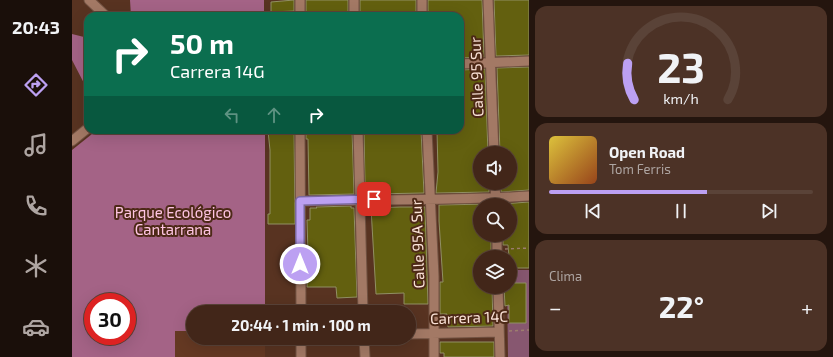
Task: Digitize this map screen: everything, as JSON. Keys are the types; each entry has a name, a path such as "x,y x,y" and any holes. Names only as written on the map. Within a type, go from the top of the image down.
{"street":[{"path":"89,0 102,12"},
{"path":"300,0 300,12"},
{"path":"354,0 354,12"},
{"path":"422,0 422,12"},
{"name":"Calle 95 Sur","path":"488,0 494,146"},
{"path":"464,64 529,61"},
{"path":"72,141 84,131"},
{"path":"300,134 301,305"},
{"path":"358,134 363,305"},
{"name":"Calle 95A Sur","path":"427,134 434,276 434,357"},
{"path":"517,198 529,196"},
{"path":"300,201 360,199 473,201"},
{"path":"498,294 500,357"},
{"name":"Carrera 14C","path":"416,334 499,332"},
{"path":"301,345 301,357"},
{"path":"364,345 365,357"}],"path":[{"path":"516,250 529,248"},
{"name":"Carrera 14C","path":"499,332 529,330"}],"shaded area":[{"path":"517,270 529,270 529,357 508,357 507,294 517,294"},
{"path":"175,331 186,331 186,345 265,345 265,357 175,357"}],"green space":[{"path":"130,0 264,0 264,12 131,12"},
{"path":"72,34 84,37 84,83 72,60"},
{"name":"Parque Ecológico Cantarrana","path":"92,134 265,134 265,305 186,305 186,331 175,331 175,357 72,357 72,150"}],"building":[{"path":"294,0 294,11 271,12 271,2"},
{"path":"306,0 348,0 348,12 306,12"},
{"path":"360,0 416,0 416,12 360,12"},
{"path":"428,0 482,0 484,57 464,58 464,12 428,12"},
{"path":"494,0 529,0 529,55 496,56"},
{"path":"529,67 529,190 501,192 501,190 517,190 517,146 500,146 497,68"},
{"path":"485,69 488,146 473,146 473,190 489,190 489,192 436,193 438,172 437,134 464,134 464,70"},
{"path":"268,134 294,134 295,224 268,224 268,214 270,214 270,150"},
{"path":"306,134 352,134 354,194 309,195 308,139 306,139"},
{"path":"364,134 421,134 424,193 371,194 370,183 365,183"},
{"path":"529,202 529,268 517,268 517,250 508,250 508,245 503,245 503,242 517,242 517,203"},
{"path":"473,204 473,242 491,242 491,250 473,250 473,294 492,294 493,326 448,327 447,314 440,314 440,282 443,282 439,205"},
{"path":"351,206 351,208 354,208 357,297 337,298 336,287 307,287 307,220 310,220 310,208"},
{"path":"425,207 428,304 404,304 404,293 376,294 371,208"},
{"path":"517,283 526,283 526,323 509,323 509,305 505,306 504,294 517,294"},
{"path":"440,342 494,342 494,357 444,357 444,353 440,353"}],"route":[{"path":"300,264 300,201 374,199"}]}
